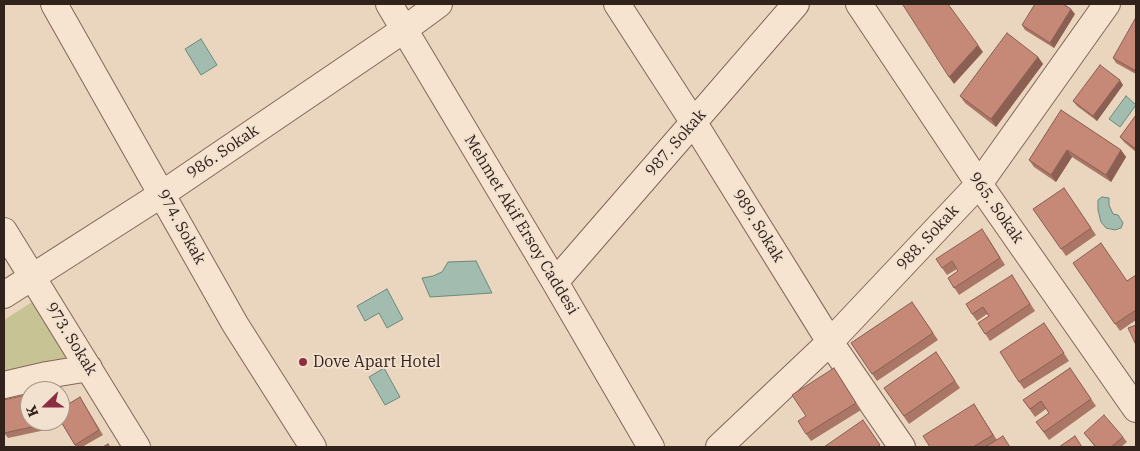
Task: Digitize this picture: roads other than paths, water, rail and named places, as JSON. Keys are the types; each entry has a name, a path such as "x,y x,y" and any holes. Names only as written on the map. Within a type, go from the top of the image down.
{"street":[{"name":"974. Sokak","path":"54,4 235,324 313,447"},
{"name":"Mehmet Akif Ersoy Caddesi","path":"389,4 651,447"},
{"name":"986. Sokak","path":"4,295 162,194 439,4"},
{"name":"989. Sokak","path":"617,4 694,122 830,342 902,447"},
{"name":"987. Sokak","path":"555,282 796,4"},
{"name":"965. Sokak","path":"859,4 978,184 1136,409"},
{"name":"988. Sokak","path":"719,447 830,342 978,184 1107,4"},
{"name":"973. Sokak","path":"4,231 137,447"},
{"path":"4,385 46,375 89,368"}],"place":[{"name":"Dove Apart Hotel","path":"303,362"}]}
